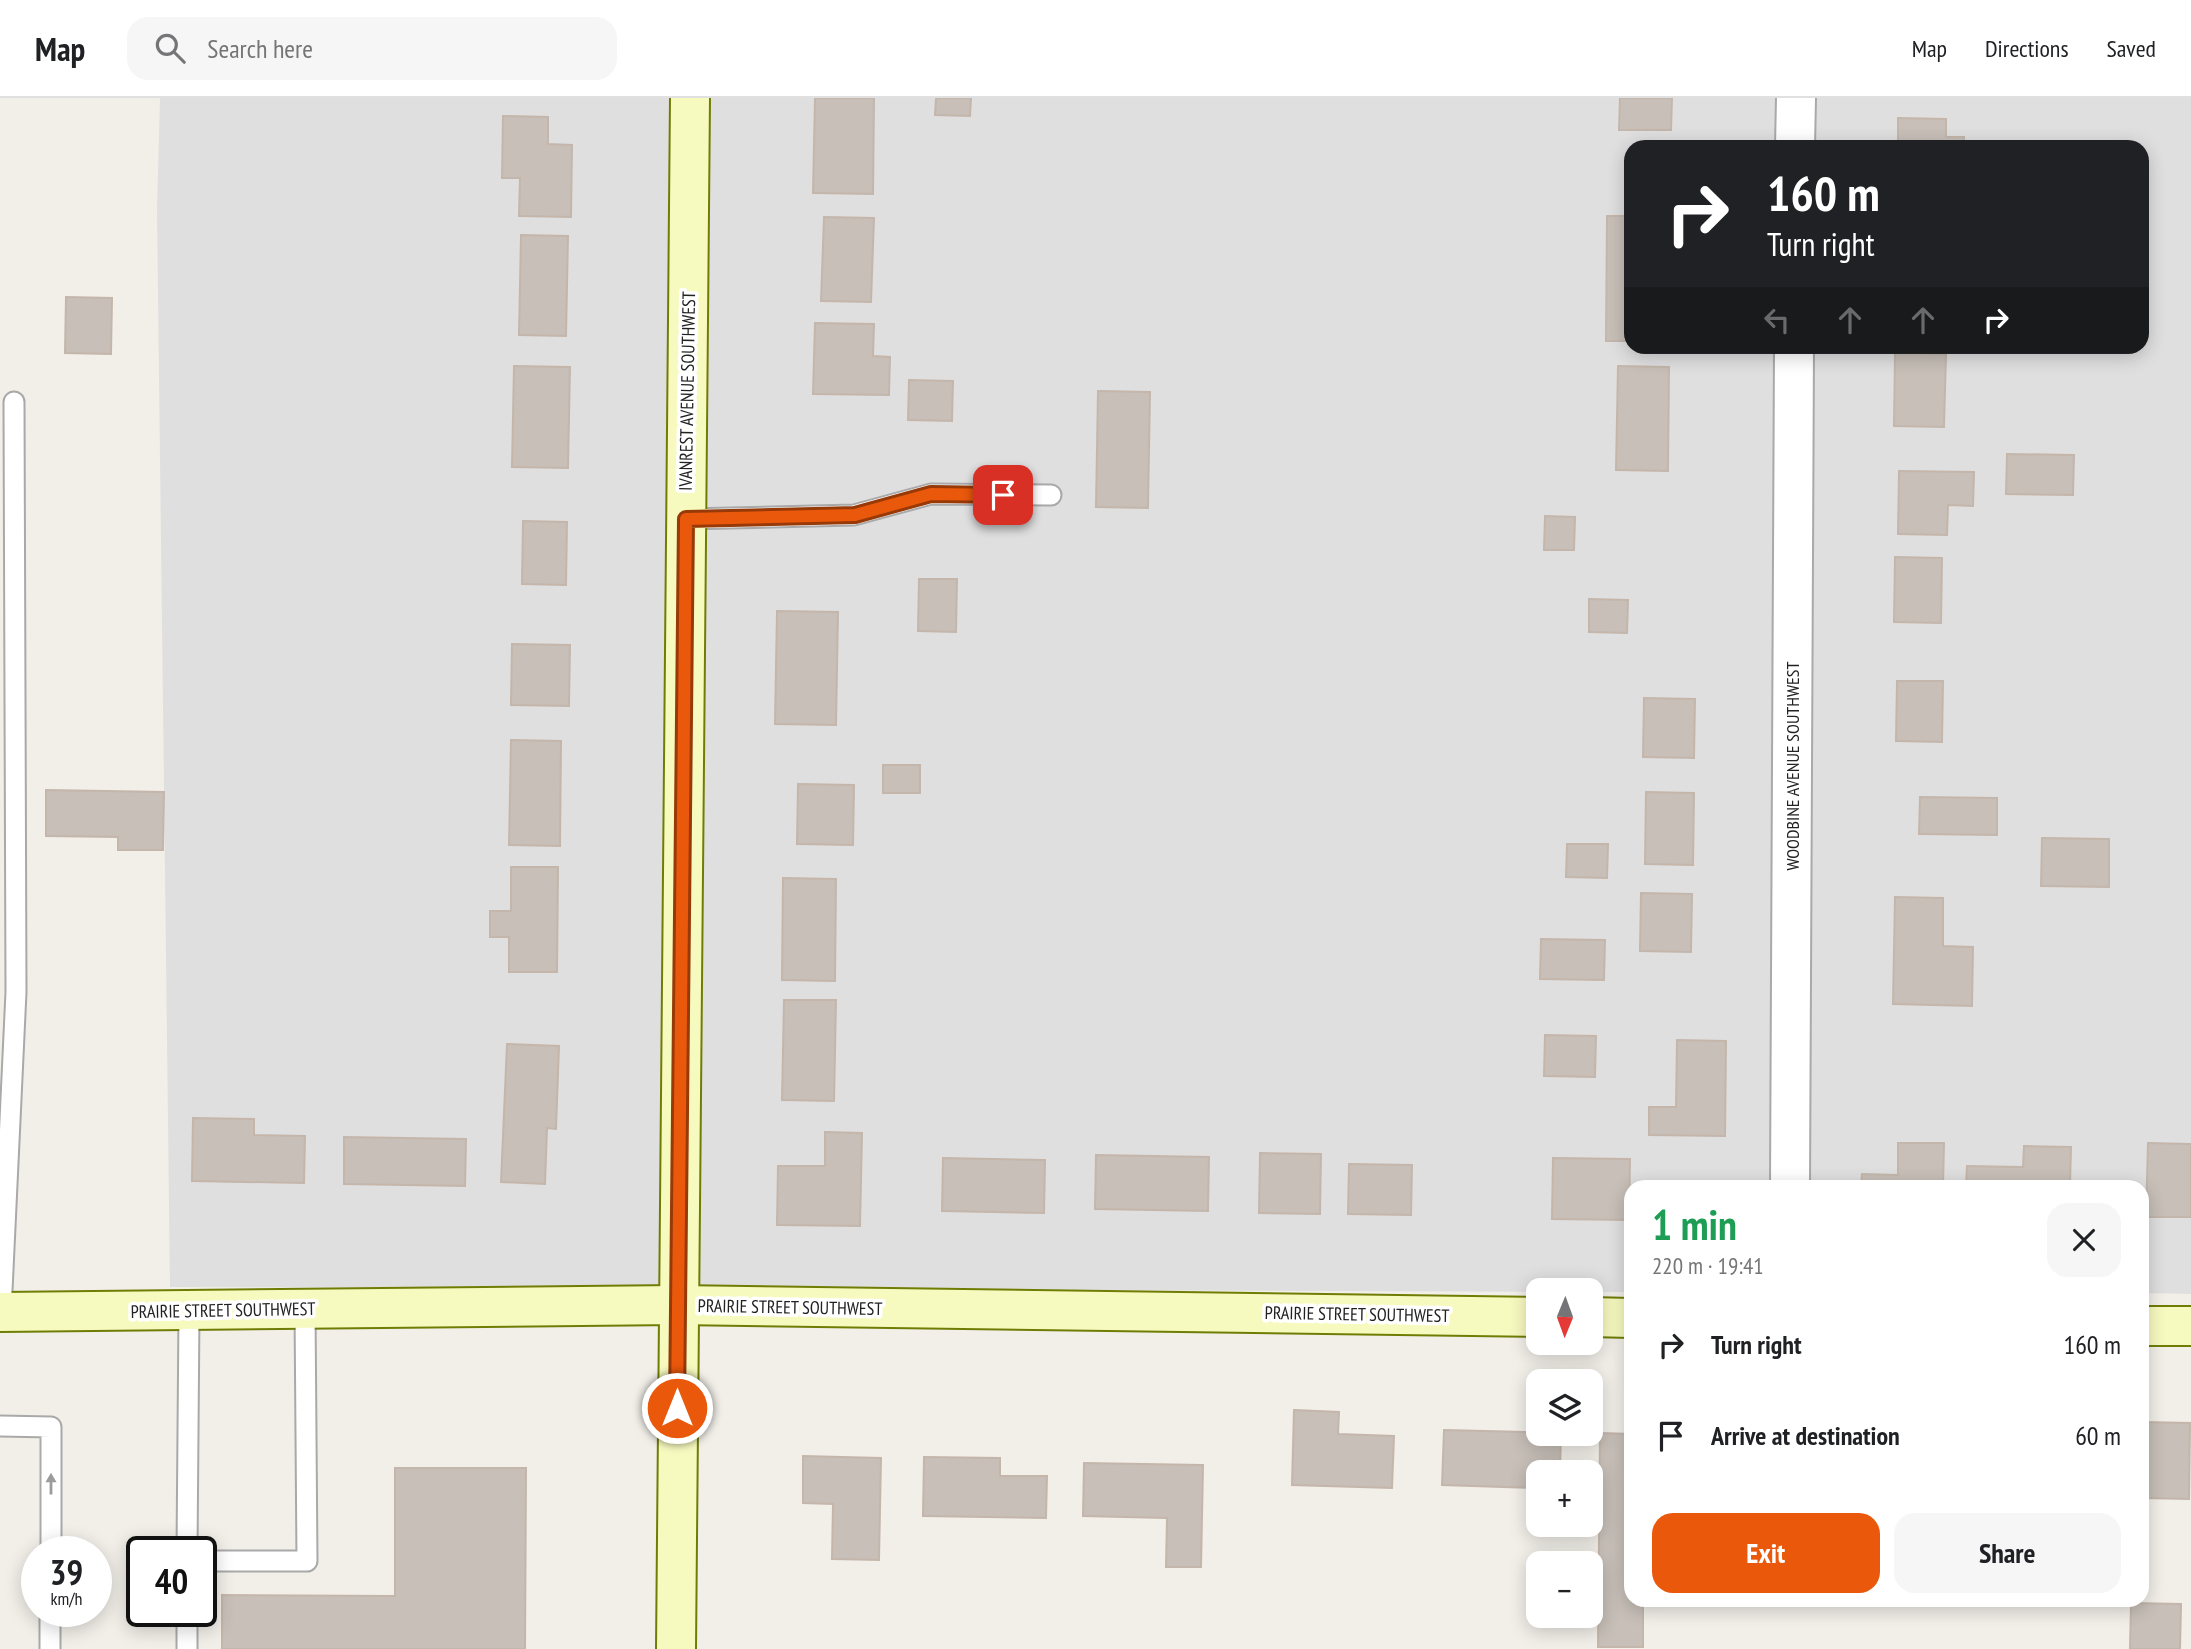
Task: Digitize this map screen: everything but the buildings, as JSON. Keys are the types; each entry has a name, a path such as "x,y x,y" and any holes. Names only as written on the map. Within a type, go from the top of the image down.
{"street":[{"name":"IVANREST AVENUE SOUTHWEST","path":"676,1649 690,98"},
{"path":"1796,98 1796,140"},
{"name":"WOODBINE AVENUE SOUTHWEST","path":"1790,1180 1794,354"},
{"name":"PRAIRIE STREET SOUTHWEST","path":"1,1312 677,1306 1526,1317"},
{"path":"1603,1317 1624,1318"},
{"path":"2149,1326 2191,1326"}],"lane":[{"path":"1,1312 16,992 14,402"},
{"path":"686,519 855,515 931,494 1051,495"},
{"path":"217,1561 307,1561 304,1309"},
{"path":"187,1536 189,1312"},
{"path":"0,1426 51,1427 51,1536"},
{"path":"50,1627 50,1649"},
{"path":"187,1627 187,1649"}],"shaded area":[{"path":"160,98 2191,98 2191,1294 2149,1293 2149,1180 1624,1180 1624,1292 1603,1292 1603,1278 1526,1278 1526,1292 170,1287 157,209"}],"route":[{"path":"677,1408 686,519 855,515 931,494 1003,495"}]}
